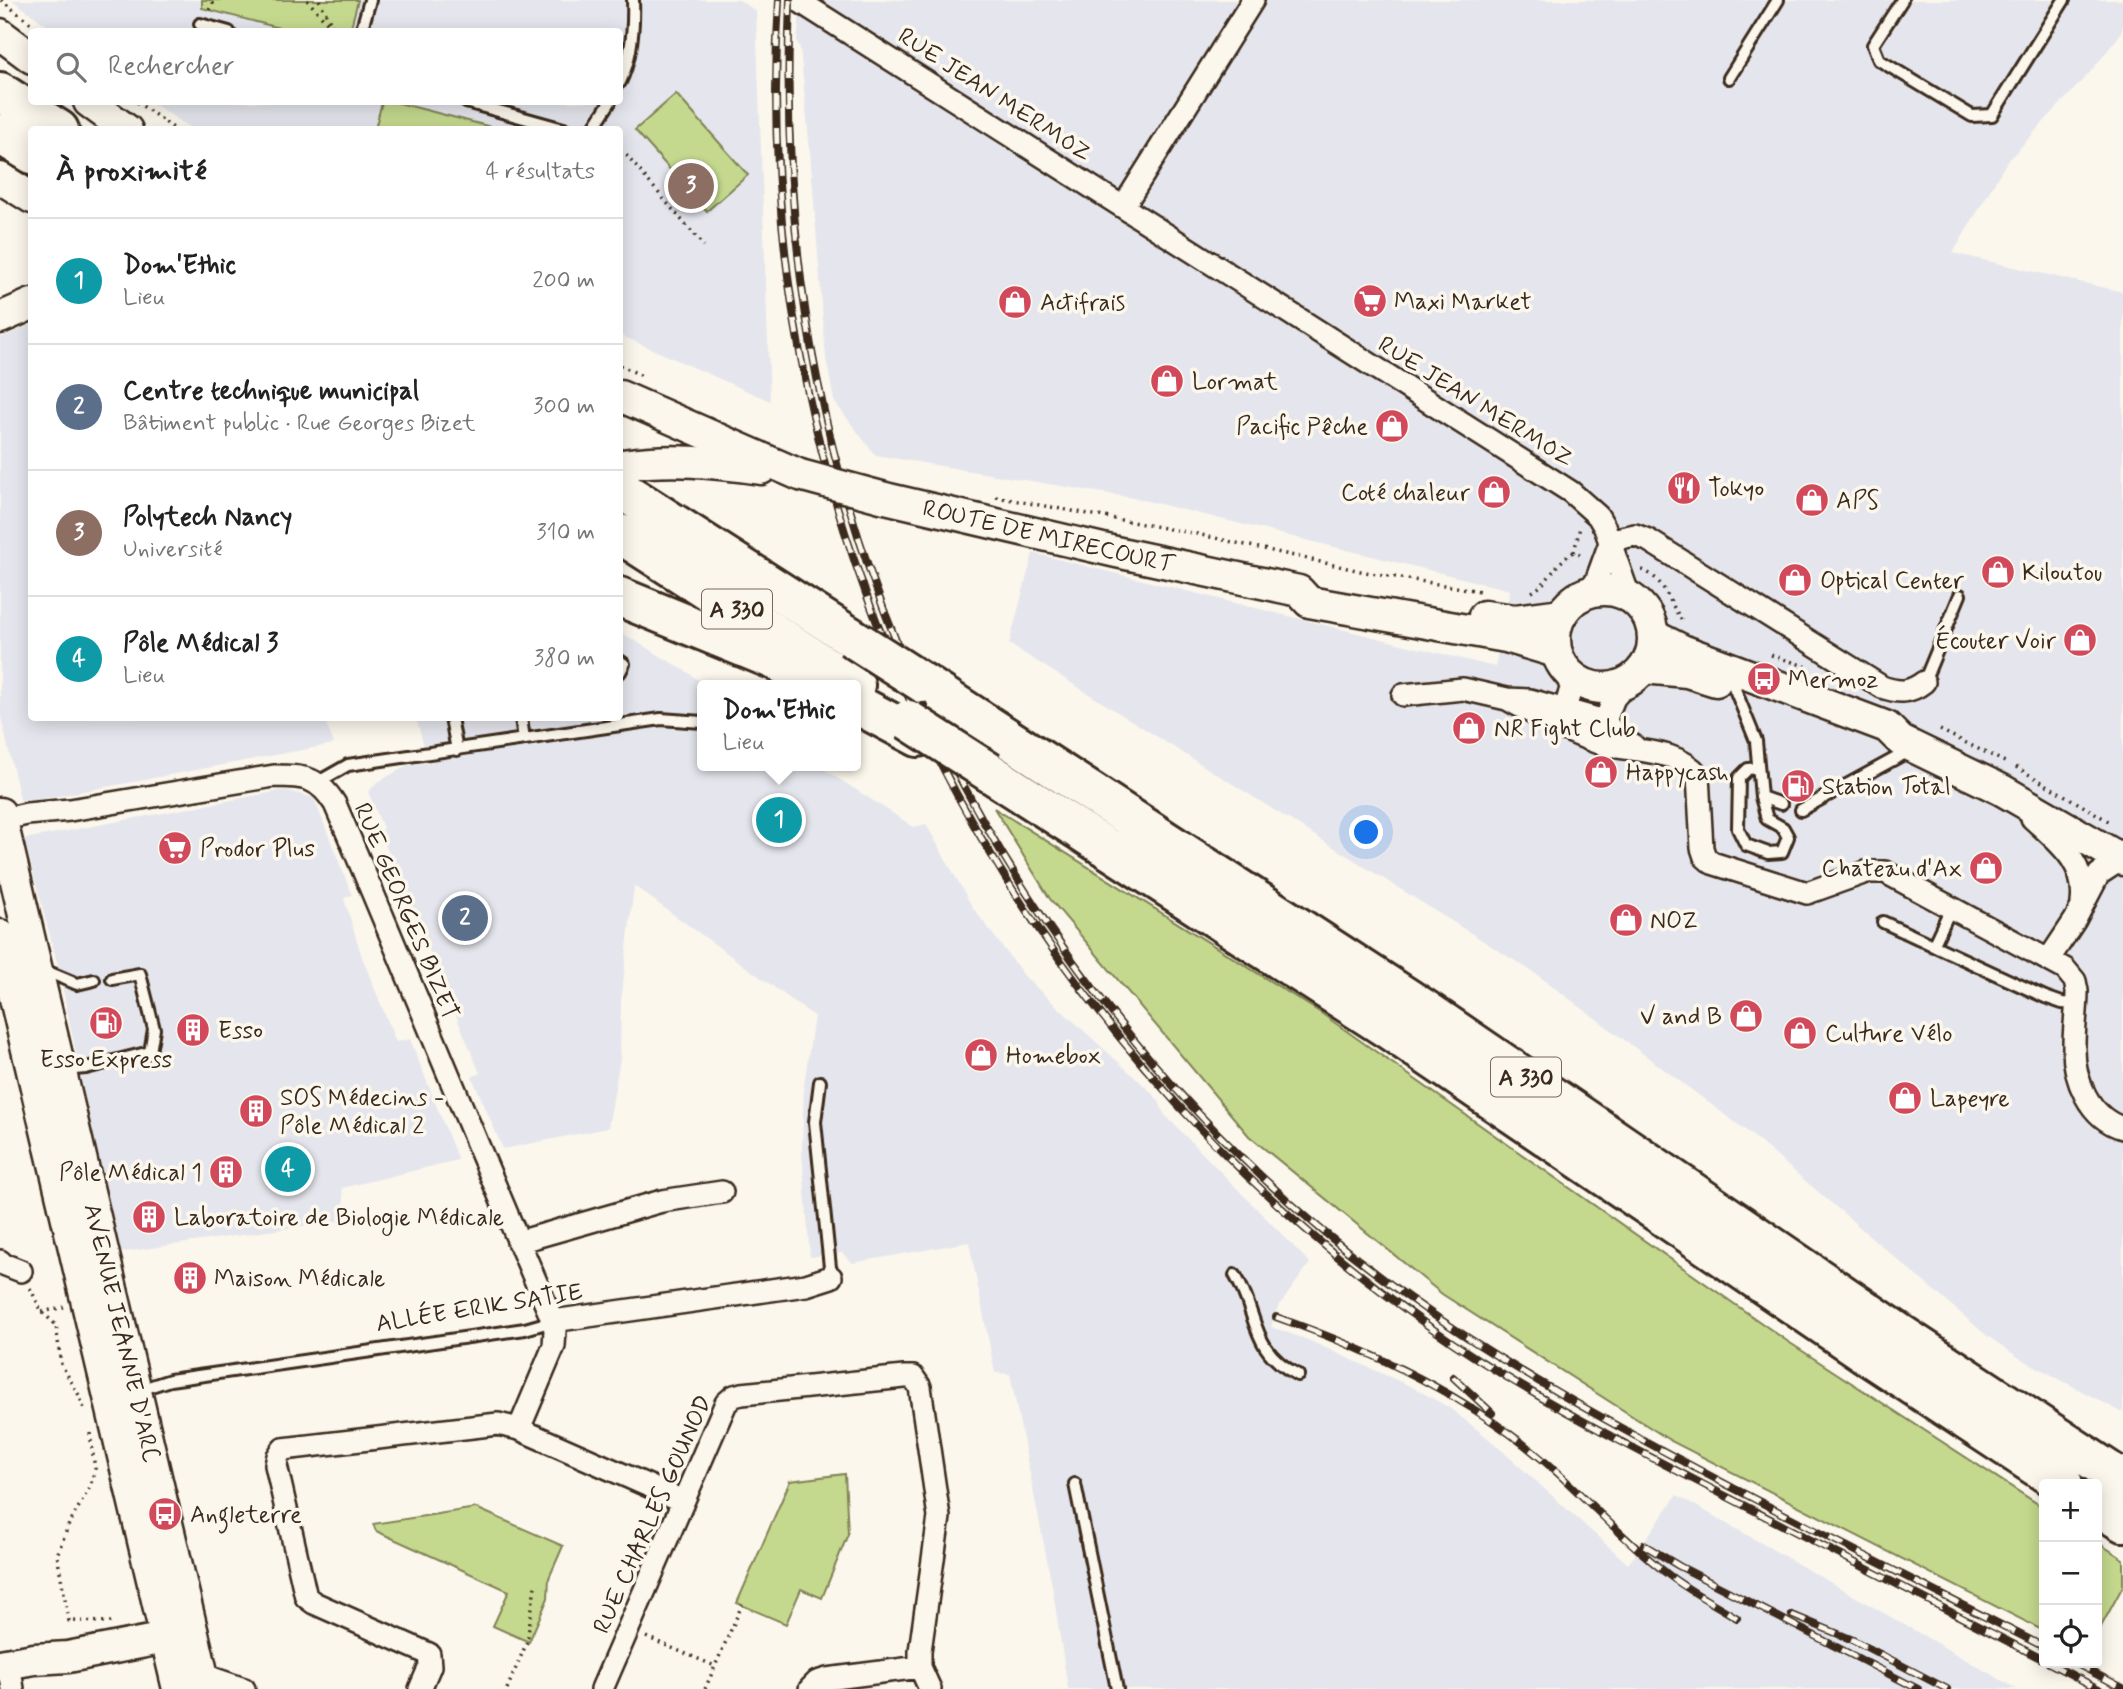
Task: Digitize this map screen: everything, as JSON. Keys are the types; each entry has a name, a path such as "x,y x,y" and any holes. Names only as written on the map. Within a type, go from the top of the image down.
{"highway":[{"path":"0,92 53,126"},
{"path":"0,134 28,152"},
{"name":"A 330","path":"623,484 852,637 1413,1001 1899,1333 2123,1480"},
{"name":"A 330","path":"623,536 846,680"},
{"path":"623,598 777,662 811,680"},
{"name":"A 330","path":"861,690 913,728 989,772 1370,1017 1887,1369 2055,1479"},
{"path":"861,706 913,728"},
{"path":"2102,1509 2123,1522"}],"main road":[{"path":"0,34 28,55"},
{"path":"93,105 122,126"},
{"path":"0,178 28,196"},
{"path":"0,318 28,306"},
{"name":"ROUTE DE MIRECOURT","path":"623,397 800,475"},
{"name":"ROUTE DE MIRECOURT","path":"623,482 652,461 690,461 800,475 885,498 1299,591 1309,602 1517,639 1561,661"},
{"name":"ROUTE DE MIRECOURT","path":"1299,591 1312,584 1516,620 1562,614"},
{"path":"1636,676 1650,659 1654,636 1646,613 1629,596 1604,590 1580,596 1562,614 1555,639 1561,661 1574,679 1594,688 1605,689 1636,676 1687,672 1734,687 1882,744 1907,745"},
{"path":"1654,636 1682,650 1887,727 1907,745 2002,790 2122,860"},
{"name":"AVENUE JEANNE D'ARC","path":"1,818 36,968 45,1066 191,1684"},
{"name":"AVENUE JEANNE D'ARC","path":"0,935 7,995 45,1066 136,1391 179,1635"},
{"path":"7,1672 179,1635"}],"street":[{"path":"1123,207 1253,0"},
{"name":"RUE JEAN MERMOZ","path":"802,3 1571,492 1598,516 1611,540 1629,596"},
{"path":"1592,592 1611,540 1635,535 1648,540 1882,687 1899,692 1910,691 1924,682"},
{"path":"1561,661 1571,688 1565,710 1576,734"},
{"path":"1576,734 1605,721 1614,698 1636,676"},
{"path":"1403,695 1463,689 1530,701 1605,721 1613,732 1642,751"},
{"path":"1507,699 1576,734 1621,748 1685,762 1698,775 1702,848 1705,857 1712,863 1807,893 1876,870 1893,875 2049,959 2071,974 2077,991 2074,1060 2083,1090 2100,1116 2123,1128"},
{"path":"1,818 70,810 254,778 296,776 318,782"},
{"name":"RUE GEORGES BIZET","path":"318,782 335,804 553,1321"},
{"path":"2002,790 2068,852 2080,870 2082,903"},
{"path":"2049,959 2075,920 2099,874 2122,860"},
{"path":"518,1242 662,1201 722,1192"},
{"path":"0,1261 21,1271"},
{"name":"ALLÉE ERIK SATIE","path":"553,1321 806,1285 831,1277"},
{"path":"519,1429 554,1346 553,1321"},
{"name":"RUE CHARLES GOUNOD","path":"602,1689 726,1403 734,1395 913,1377 920,1387 939,1517 920,1651 920,1667 930,1689"},
{"path":"420,1689 430,1666 429,1654 306,1597 276,1465 278,1456 284,1449 498,1424 519,1429 683,1501"},
{"path":"810,1689 817,1682 827,1679 920,1667"},
{"path":"191,1684 244,1689"}],"lane":[{"path":"362,28 370,0"},
{"path":"623,72 634,21 633,0"},
{"path":"1729,78 1778,0"},
{"path":"1902,0 1873,45 1879,60 1972,116 1992,116 2064,0"},
{"path":"200,24 214,28"},
{"path":"478,105 553,126"},
{"path":"595,126 608,105"},
{"path":"1924,682 1960,595"},
{"path":"1734,687 1756,741 1761,797 1767,818 1783,828 1788,838 1782,852 1768,853 1746,845 1738,829 1739,778 1748,769 1758,768"},
{"path":"318,782 348,765 524,739 599,723 661,719 697,722"},
{"path":"452,721 457,750"},
{"path":"521,721 524,739"},
{"path":"1801,810 1907,745"},
{"path":"1761,797 1781,804"},
{"path":"1933,946 1951,908"},
{"path":"1883,922 2045,997 2062,1003 2077,1004"},
{"path":"36,968 77,984 94,980"},
{"path":"45,1066 86,1068 150,1052 154,1029 140,974 113,979"},
{"path":"820,1082 815,1122 831,1277"},
{"path":"1235,1275 1243,1288 1258,1335 1284,1368 1298,1375"},
{"name":"ALLÉE ERIK SATIE","path":"136,1391 170,1380 525,1329 553,1321"},
{"path":"1075,1484 1117,1689"}],"path":[{"path":"1,0 37,28"},
{"path":"307,0 332,28"},
{"path":"319,0 333,28"},
{"path":"141,105 170,126"},
{"path":"623,154 704,246"},
{"path":"21,1271 42,1312 56,1325 61,1364 80,1397 88,1418"},
{"path":"42,1312 58,1308"},
{"path":"89,1429 95,1469 90,1487 69,1524 57,1555 69,1621 119,1622"},
{"path":"507,1689 527,1642 535,1586"},
{"path":"705,1689 742,1605"},
{"path":"628,1629 715,1666"}],"shaded area":[{"path":"12,0 739,0 756,11 770,401 623,336 623,126 187,126 156,105 623,105 623,28 50,28"},
{"path":"801,0 2123,0 2123,27 2119,36 2093,69 2006,163 1953,253 2123,292 2123,1413 2018,1357 1986,1335 1748,1132 1536,974 1009,644 1033,553 1495,667 1510,590 1139,499 875,455 834,401 826,358 810,151 800,48 797,42"},
{"path":"28,326 28,721 325,721 334,744 21,803 0,713 0,338"},
{"path":"623,634 698,680 697,771 827,771 914,827 926,824 973,908 1026,978 1149,1090 1159,1101 1164,1114 1310,1263 1277,1309 1271,1327 1308,1340 1414,1388 1448,1407 1488,1438 1628,1564 1677,1495 2017,1689 1068,1689 1052,1585 1010,1374 995,1373 969,1242 853,1263 842,1253 810,1257 802,1151 804,1085 814,1016 634,886 621,1002 620,1059 608,1128 503,1149 472,1077 480,1073 410,905 402,907 399,900 397,894 405,890 379,831 383,828 368,792 378,782 408,765 433,762 430,746 424,746 417,721 623,721"},
{"path":"285,790 314,798 352,895 344,898 362,957 396,1042 410,1039 458,1160 342,1188 344,1204 347,1204 351,1219 117,1253 58,966 24,839"}],"green space":[{"path":"202,0 358,0 351,28 279,28 202,8"},
{"path":"676,94 748,175 707,211 635,130"},
{"path":"381,105 407,105 487,126 376,126"},
{"path":"994,808 1321,1013 1787,1341 2039,1505 2039,1628 1671,1441 1442,1294 1249,1136 1050,899"},
{"path":"845,1474 848,1534 822,1598 801,1589 786,1624 737,1603 790,1481"},
{"path":"476,1508 563,1546 549,1578 548,1598 529,1642 493,1626 509,1591 376,1531 373,1524"},
{"path":"2102,1545 2123,1559 2123,1586 2102,1625"}],"railway":[{"path":"779,0 780,195 807,386 858,571 932,748 1028,913 1144,1067 1279,1205 1430,1327 1464,1350 1605,1433 2039,1657"},
{"path":"790,0 790,142 796,237 817,378 851,513 898,645 956,772 1027,893 1108,1007 1199,1113 1299,1210 1445,1323 1521,1371 1637,1437 2039,1644"},
{"path":"1276,1317 1381,1359 1483,1415 1543,1460 1665,1572 1737,1618"},
{"path":"1453,1377 1492,1413"},
{"path":"1644,1545 1679,1566 1918,1689"},
{"path":"1792,1615 1853,1640 1947,1689"},
{"path":"2059,1668 2099,1689"},
{"path":"2085,1668 2123,1688"}],"place":[{"name":"Polytech Nancy","path":"691,186"},
{"name":"Maxi Market","path":"1370,301"},
{"name":"Actifrais","path":"1015,302"},
{"name":"Lormat","path":"1167,381"},
{"name":"Pacific Pêche","path":"1392,426"},
{"name":"Tokyo","path":"1684,488"},
{"name":"Coté chaleur","path":"1494,492"},
{"name":"APS","path":"1812,500"},
{"name":"Kiloutou","path":"1998,572"},
{"name":"Optical Center","path":"1795,580"},
{"name":"Écouter Voir","path":"2080,640"},
{"name":"Mermoz","path":"1764,679"},
{"name":"NR Fight Club","path":"1469,728"},
{"name":"Happycash","path":"1601,772"},
{"name":"Station Total","path":"1798,786"},
{"name":"Dom'Ethic","path":"779,820"},
{"name":"Prodor Plus","path":"175,848"},
{"name":"Chateau d'Ax","path":"1986,868"},
{"name":"Centre technique municipal","path":"465,918"},
{"name":"NOZ","path":"1626,920"},
{"name":"V and B","path":"1746,1016"},
{"name":"Esso Express","path":"106,1023"},
{"name":"Esso","path":"193,1030"},
{"name":"Culture Vélo","path":"1800,1033"},
{"name":"Homebox","path":"981,1055"},
{"name":"Lapeyre","path":"1905,1098"},
{"name":"SOS Médecins - Pôle Médical 2","path":"256,1111"},
{"name":"Pôle Médical 3","path":"288,1169"},
{"name":"Pôle Médical 1","path":"226,1172"},
{"name":"Laboratoire de Biologie Médicale","path":"149,1217"},
{"name":"Maison Médicale","path":"190,1278"},
{"name":"Angleterre","path":"165,1514"}]}
